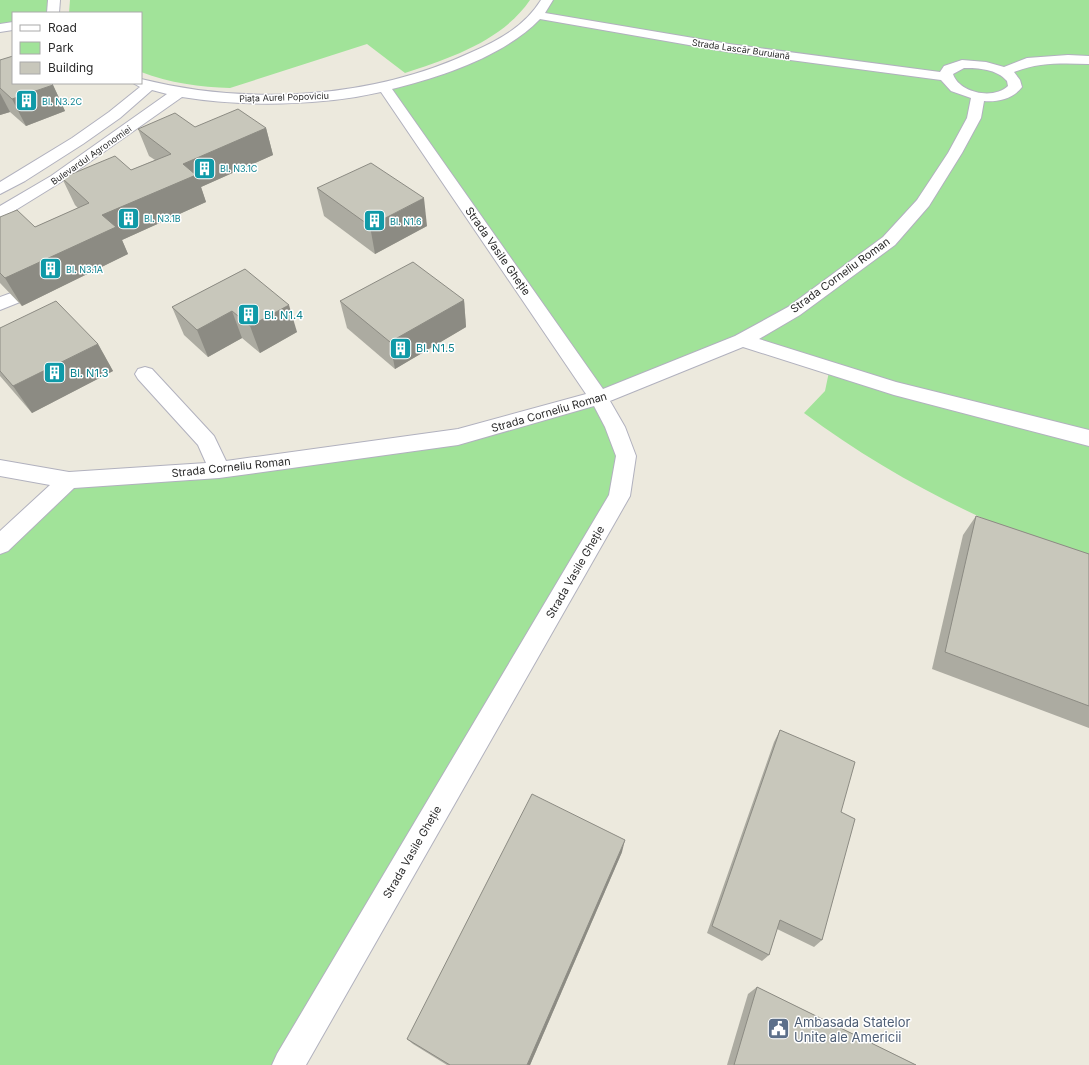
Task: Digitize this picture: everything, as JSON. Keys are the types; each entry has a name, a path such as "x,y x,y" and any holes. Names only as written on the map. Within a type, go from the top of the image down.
{"street":[{"path":"53,12 54,0"},
{"name":"Piața Aurel Popoviciu","path":"145,84 201,96 289,99 327,97 385,88 405,83 459,64 508,39 537,15 547,0"},
{"name":"Strada Lascăr Buruiană","path":"537,15 730,48 946,77"},
{"path":"0,28 12,26"},
{"path":"1004,72 1027,62 1068,59 1089,60"},
{"path":"962,64 983,65 1004,72 1015,83 1013,91 1007,95 993,97 978,96 959,90 949,83 946,77 949,69 962,64"},
{"name":"Bulevardul Agronomiei","path":"0,190 111,118 145,84"},
{"name":"Strada Vasile Gheție","path":"288,1065 619,496 626,456 615,426 600,398 385,88"},
{"name":"Bulevardul Agronomiei","path":"0,213 56,179 179,92"},
{"name":"Strada Corneliu Roman","path":"0,468 69,480 219,470 458,438 600,398 742,340 794,311 889,241 923,203 955,153 974,118 978,96"},
{"path":"742,340 894,388 1064,433 1089,438"},
{"path":"145,374 207,441 219,470"},
{"path":"0,545 69,480"}],"green space":[{"path":"0,0 54,0 53,12 12,12 12,26 0,28"},
{"path":"70,0 530,0 505,27 490,37 457,54 405,73 367,44 230,88 185,84 142,72 142,12 69,12"},
{"path":"547,0 1089,0 1089,561 1014,532 941,498 905,479 871,458 804,413 825,391 830,367 742,340 600,398 615,427 619,496 288,1065 0,1065 0,545 69,480 346,454 599,398 385,88 508,39"}],"building":[{"path":"12,56 12,84 53,85 12,99 0,88 0,60"},
{"path":"238,109 266,128 183,164 196,175 102,215 116,227 5,278 0,273 0,217 17,210 35,227 89,203 62,178 115,156 131,170 171,154 138,129 175,113 195,127"},
{"path":"371,163 424,198 370,226 317,188"},
{"path":"413,262 464,300 390,342 340,301"},
{"path":"245,269 289,305 250,326 232,311 197,330 172,307"},
{"path":"56,301 98,344 13,386 0,371 0,328"},
{"path":"976,516 1089,554 1089,706 945,652"},
{"path":"780,730 855,762 841,812 855,819 822,940 780,920 769,955 712,926"},
{"path":"532,794 625,840 527,1065 450,1065 407,1039"},
{"name":"Ambasada Statelor Unite ale Americii","path":"757,987 916,1065 734,1065"}],"place":[{"name":"Bl. N3.2C","path":"27,101"},
{"name":"Bl. N3.1C","path":"204,168"},
{"name":"Bl. N3.1B","path":"129,218"},
{"name":"Bl. N1.6","path":"375,221"},
{"name":"Bl. N3.1A","path":"50,269"},
{"name":"Bl. N1.4","path":"249,315"},
{"name":"Bl. N1.5","path":"400,348"},
{"name":"Bl. N1.3","path":"54,373"},
{"name":"Ambasada Statelor Unite ale Americii","path":"779,1029"}]}
